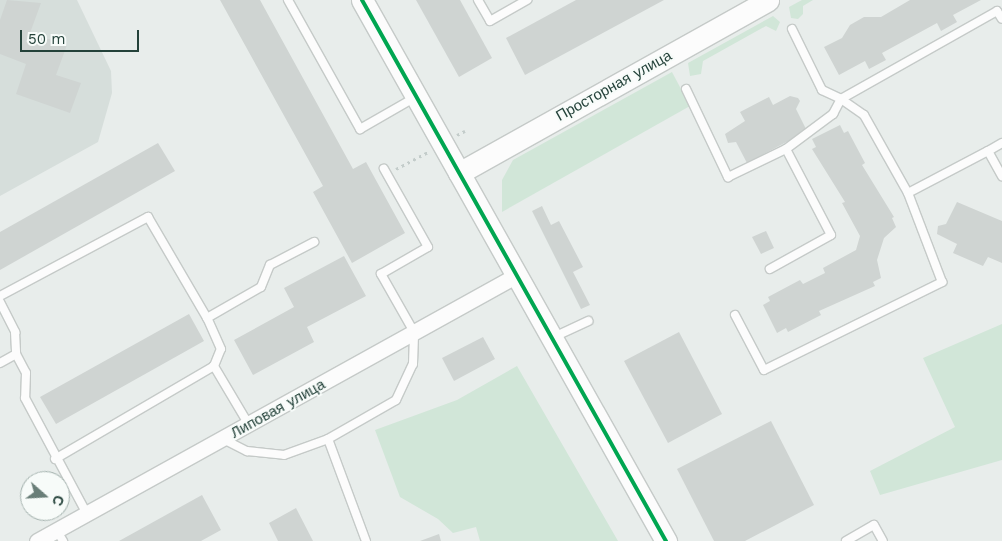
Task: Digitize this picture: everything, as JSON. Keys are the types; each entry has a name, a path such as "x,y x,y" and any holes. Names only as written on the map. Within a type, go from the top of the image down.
{"main road":[{"path":"362,0 666,541"},
{"name":"Просторная улица","path":"459,173 768,0"}],"street":[{"name":"Липовая улица","path":"37,541 60,536 87,514 517,274"}],"lane":[{"path":"288,0 360,129 417,96"},
{"path":"478,0 490,21 527,0"},
{"path":"686,89 728,177 786,149 832,114 841,99 997,11 1002,19"},
{"path":"735,315 764,370 942,282 908,194 864,115 841,99 822,90 792,29"},
{"path":"908,194 1002,143"},
{"path":"770,269 830,235 786,149"},
{"path":"988,151 1002,176"},
{"path":"223,439 247,451 284,455 328,439 396,400 414,364 414,332 381,274 428,247 384,169"},
{"path":"0,296 148,217 207,318 221,349 214,366 55,459"},
{"path":"207,318 261,287 270,265 314,242"},
{"path":"0,302 14,332 16,354 26,373 25,398 55,459 87,514"},
{"path":"552,338 588,321"},
{"path":"0,363 16,354"},
{"path":"214,366 249,425"},
{"path":"328,439 366,541"},
{"path":"846,541 874,525 883,541"}],"shaded area":[{"path":"0,0 77,0 111,71 112,93 98,142 0,196"}],"green space":[{"path":"802,0 813,0 803,6 803,14 798,19 791,18 789,7"},
{"path":"773,16 780,22 776,31 766,26 703,61 701,74 690,76 688,63"},
{"path":"672,72 690,106 502,212 502,180 513,160"},
{"path":"1002,324 1002,460 880,495 870,471 955,427 923,358"},
{"path":"517,366 618,541 480,541 476,527 453,533 438,519 400,497 375,430 457,400"}],"building":[{"path":"7,0 41,3 30,33 67,45 56,75 81,83 70,113 16,94 26,64 0,54 0,20"},
{"path":"220,0 260,0 353,169 366,162 405,233 352,263 313,192 323,186"},
{"path":"416,0 460,0 492,58 459,77"},
{"path":"576,0 664,0 525,75 506,38"},
{"path":"910,0 981,0 953,15 957,22 941,31 937,23 882,53 886,60 869,69 865,61 839,75 824,47 842,38 850,25 864,17 881,17"},
{"path":"790,96 798,98 800,101 796,109 807,131 747,163 736,142 728,143 725,134 745,121 740,112 769,97 773,105"},
{"path":"840,125 844,133 848,131 865,163 862,165 894,217 892,218 896,227 884,238 877,260 881,278 873,282 875,286 819,311 821,315 788,332 786,328 777,333 763,305 770,301 768,297 800,280 803,284 825,273 823,268 856,250 860,236 842,203 845,202 812,149 816,147 812,139"},
{"path":"158,143 175,171 0,270 0,232"},
{"path":"957,202 1002,221 1002,263 988,257 983,266 953,253 957,244 937,234 938,226 946,224"},
{"path":"542,206 551,225 559,221 583,267 573,272 590,305 581,309 532,211"},
{"path":"766,231 774,248 761,254 752,237"},
{"path":"344,256 366,296 307,327 314,342 253,375 234,340 294,307 284,288"},
{"path":"189,314 204,341 56,424 40,397"},
{"path":"679,332 722,414 668,443 624,361"},
{"path":"483,337 495,359 454,381 442,358"},
{"path":"771,421 814,505 745,541 714,541 677,469"},
{"path":"202,495 221,530 201,541 119,541"},
{"path":"296,508 313,541 278,541 269,523"},
{"path":"439,534 441,541 420,541"}],"transit line":[{"path":"362,0 666,541"}]}
